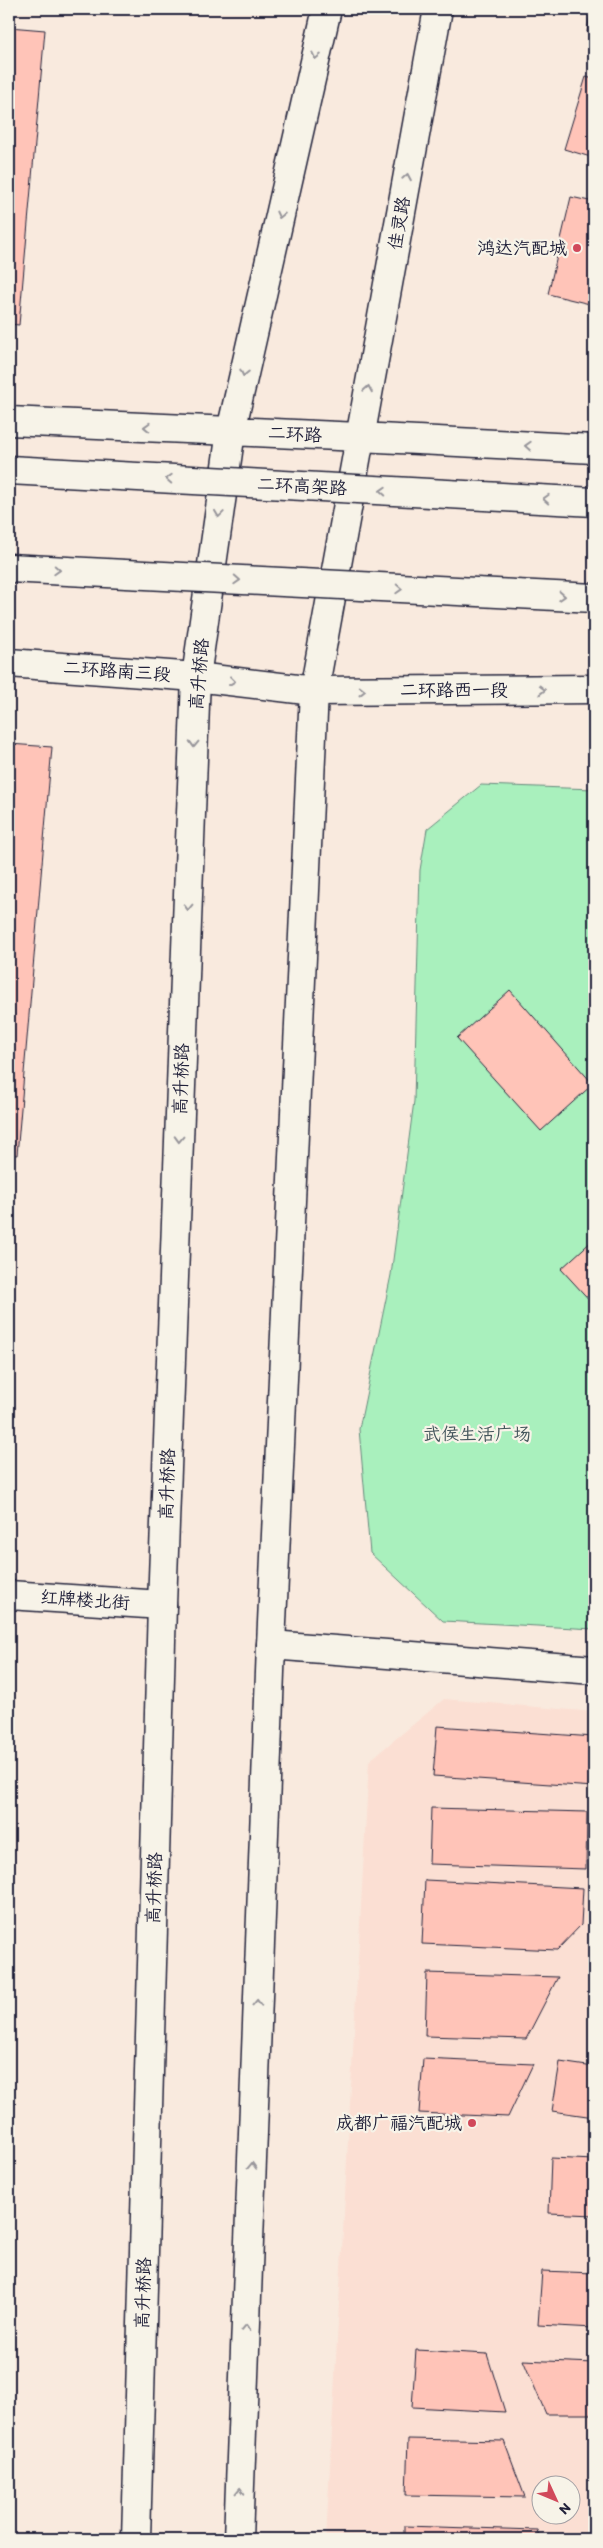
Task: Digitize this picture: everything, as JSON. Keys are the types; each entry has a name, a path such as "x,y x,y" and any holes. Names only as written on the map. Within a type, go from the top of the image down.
{"main road":[{"path":"9,421 231,431 327,9"},
{"name":"佳灵路","path":"359,437 438,9"},
{"name":"二环路","path":"231,431 359,437"},
{"name":"高升桥路","path":"136,2539 162,1605 196,677 231,431"},
{"path":"238,2539 271,1646 314,691 359,437 594,449"},
{"name":"二环高架路","path":"9,470 594,502"},
{"path":"9,568 594,598"},
{"name":"二环路南三段","path":"9,663 196,677 314,691"},
{"name":"二环路西一段","path":"314,691 594,690"},
{"name":"红牌楼北街","path":"9,1595 162,1605"},
{"path":"271,1646 594,1670"}],"shaded area":[{"name":"成都广福汽配城","path":"444,1699 594,1712 594,2539 326,2539 369,1761"}],"green space":[{"name":"武侯生活广场","path":"481,785 594,789 594,1629 443,1621 370,1553 359,1429 391,1275 414,1101 420,870 427,829"}],"building":[{"path":"591,9 594,9 594,34 587,32"},
{"path":"9,27 45,30 19,325 9,324"},
{"path":"586,77 594,79 594,158 564,149"},
{"name":"鸿达汽配城","path":"571,197 594,202 594,305 548,294"},
{"path":"9,744 52,747 17,1155 9,1154"},
{"path":"510,990 593,1084 541,1131 457,1038"},
{"path":"594,1239 594,1305 561,1269"},
{"path":"437,1726 594,1737 594,1787 433,1776"},
{"path":"431,1808 587,1812 586,1869 429,1864"},
{"path":"425,1880 583,1888 581,1925 557,1950 422,1944"},
{"path":"427,1973 558,1977 526,2039 425,2036"},
{"path":"423,2059 533,2064 508,2117 419,2113"},
{"path":"560,2062 594,2067 594,2117 552,2111"},
{"path":"551,2158 594,2160 594,2215 549,2213"},
{"path":"542,2271 594,2273 594,2328 538,2325"},
{"path":"416,2350 487,2354 505,2412 412,2407"},
{"path":"523,2360 594,2363 594,2414 546,2414"},
{"path":"408,2439 504,2441 525,2497 406,2495"},
{"path":"404,2526 537,2530 540,2539 404,2539"}],"place":[{"name":"鸿达汽配城","path":"577,248"},
{"name":"成都广福汽配城","path":"472,2123"}]}
